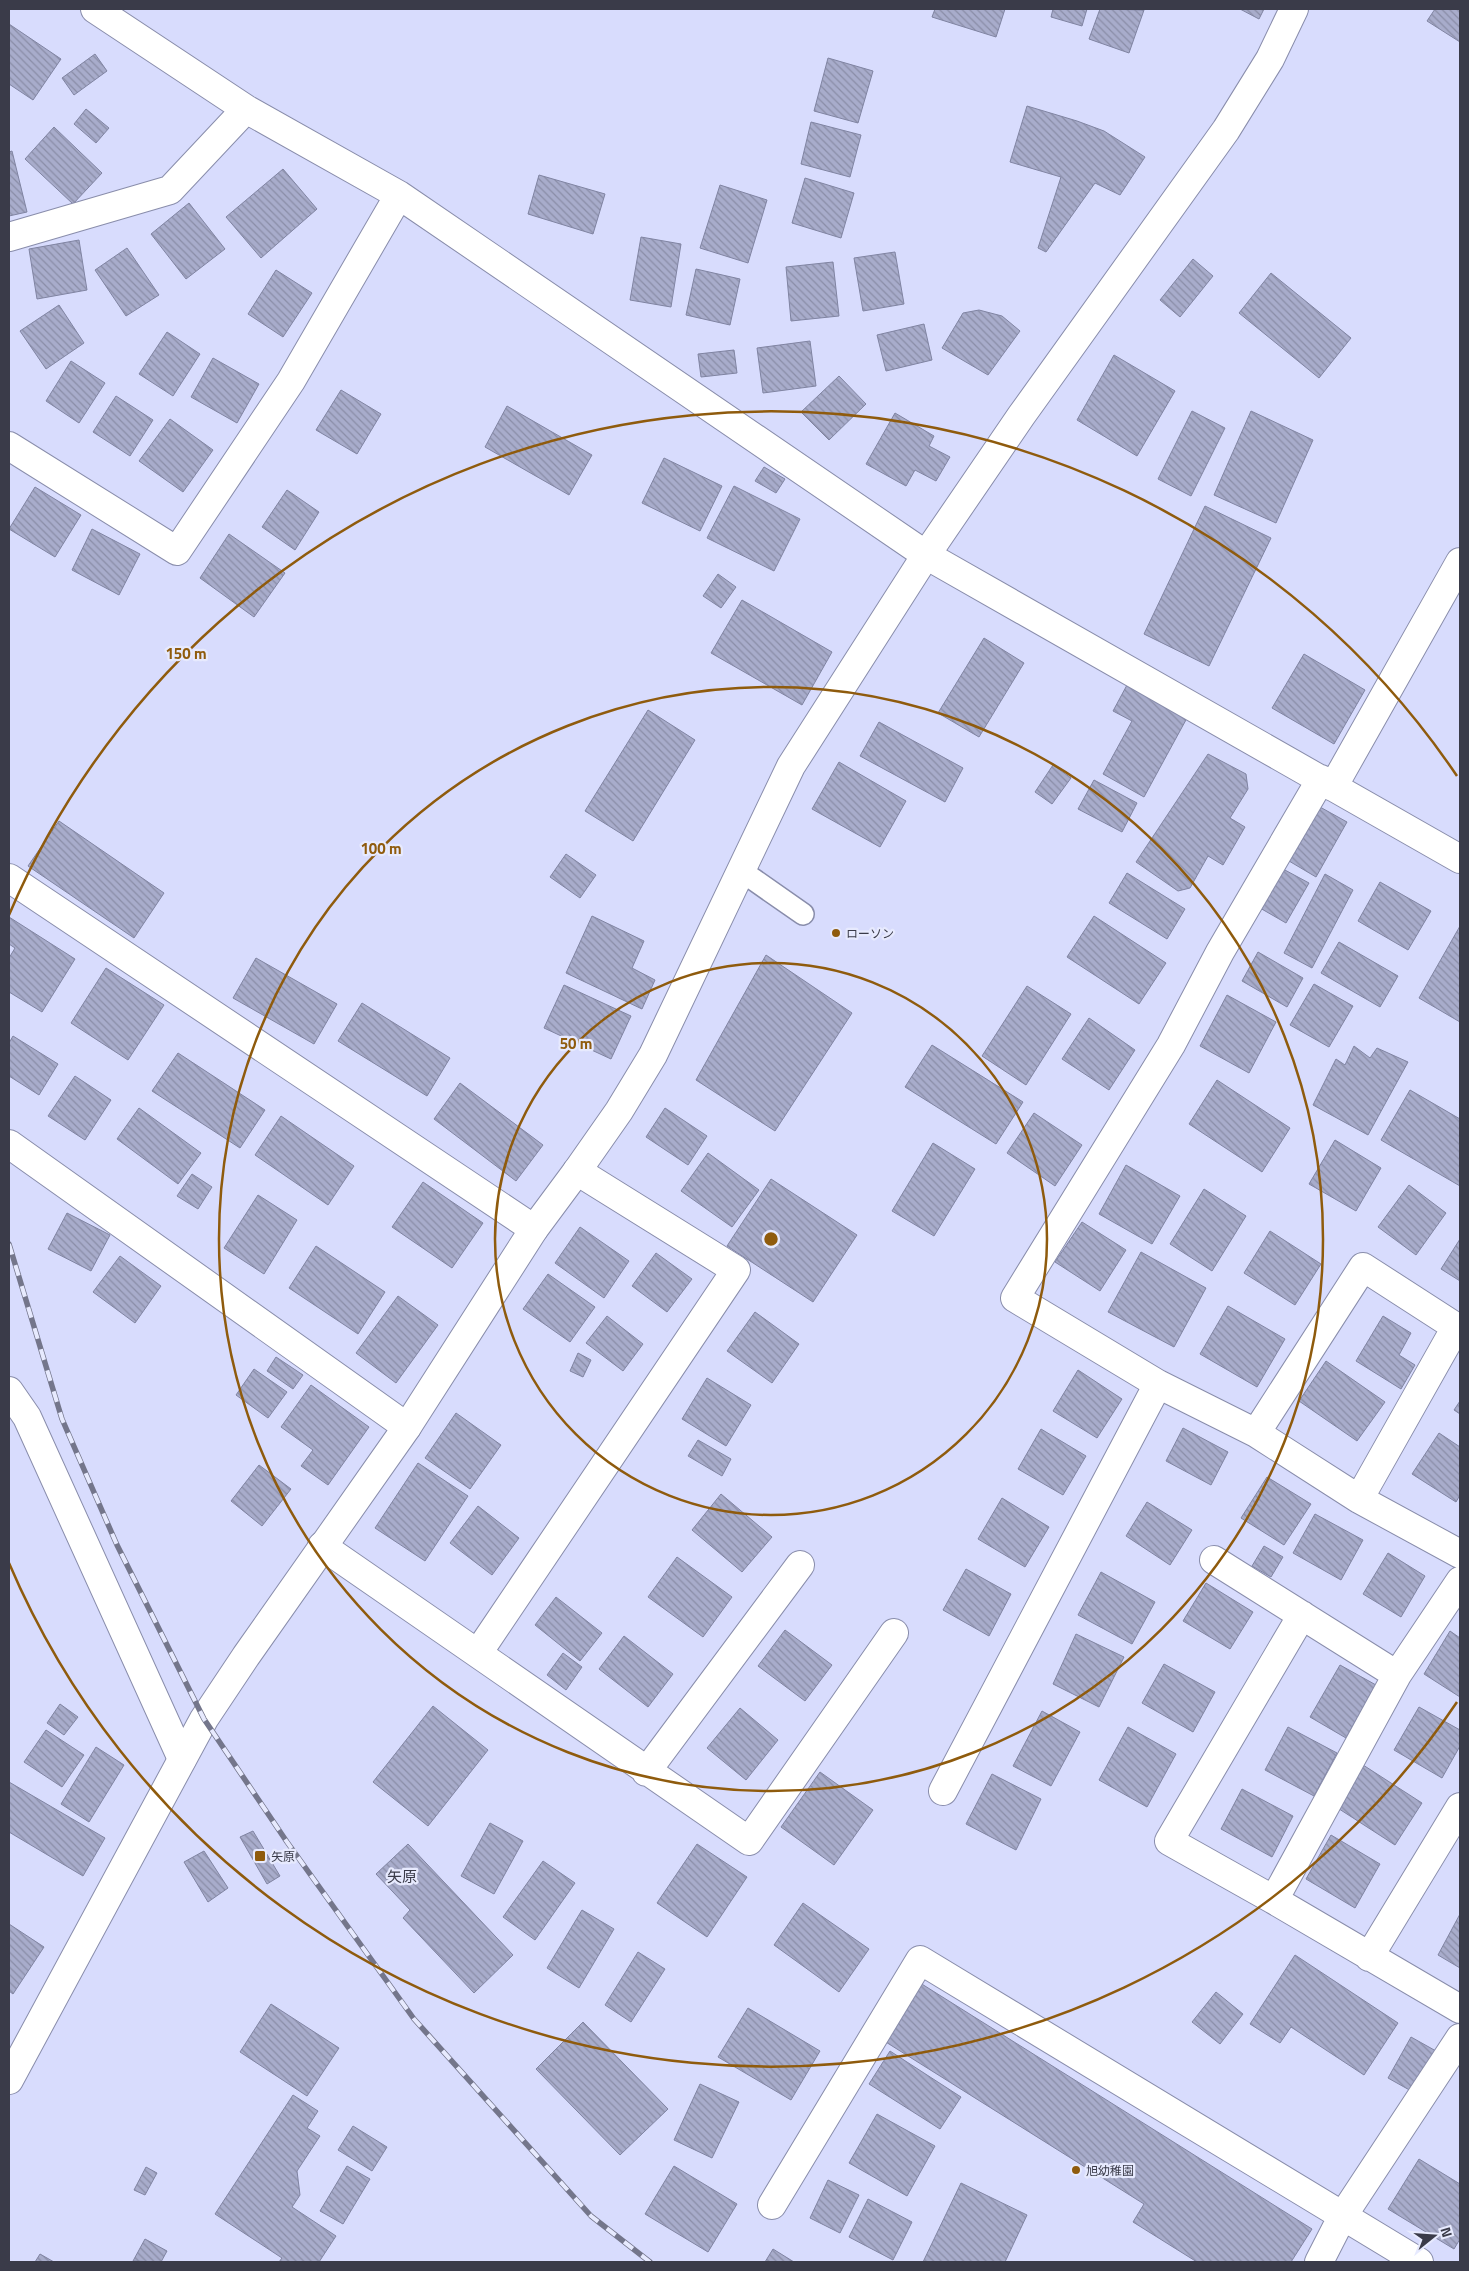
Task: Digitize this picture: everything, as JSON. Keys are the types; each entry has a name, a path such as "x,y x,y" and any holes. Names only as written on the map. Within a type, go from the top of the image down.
{"street":[{"path":"95,9 246,109 400,195 926,555 1460,859"},
{"path":"9,2080 204,1720 322,1546 407,1427 534,1229 619,1110 653,1055 791,766 926,555 1119,277 1226,130 1270,59 1294,9"},
{"path":"9,237 170,190 246,109"},
{"path":"9,446 177,551 291,382 400,195"},
{"path":"1460,562 1327,783 1220,952 1171,1045 1015,1298 1158,1384 1256,1433 1359,1500 1460,1554"},
{"path":"9,878 534,1229"},
{"path":"9,1144 407,1427"},
{"path":"478,1653 736,1270 577,1171"},
{"path":"1256,1433 1363,1267 1456,1327 1359,1500"},
{"path":"943,1791 1158,1384"},
{"path":"9,1391 27,1417 182,1759"},
{"path":"322,1546 646,1772 749,1841 894,1633"},
{"path":"1214,1560 1397,1675"},
{"path":"646,1772 800,1565"},
{"path":"1274,1900 1397,1675 1460,1580"},
{"path":"1302,1615 1169,1841 1460,2009"},
{"path":"1369,1957 1460,1807"},
{"path":"772,2205 920,1960 1419,2262"},
{"path":"1319,2262 1342,2217 1456,2055"}],"lane":[{"path":"740,870 802,914"}],"building":[{"path":"935,9 1005,9 996,37 932,17"},
{"path":"1053,9 1087,9 1082,26 1051,17"},
{"path":"1100,9 1144,10 1129,53 1089,39"},
{"path":"1240,9 1264,9 1259,19"},
{"path":"1435,9 1460,9 1460,42 1427,21"},
{"path":"9,24 61,59 33,100 9,84"},
{"path":"95,54 107,71 74,95 62,78"},
{"path":"828,58 873,71 858,123 814,111"},
{"path":"1027,106 1104,131 1145,157 1120,195 1095,183 1046,252 1038,248 1061,177 1010,162"},
{"path":"86,109 109,128 96,143 74,124"},
{"path":"811,122 861,135 850,177 801,164"},
{"path":"54,127 102,173 73,204 25,159"},
{"path":"12,151 27,212 9,216 9,152"},
{"path":"283,169 317,209 261,258 226,217"},
{"path":"539,175 605,194 593,234 528,214"},
{"path":"805,178 854,193 841,238 792,223"},
{"path":"720,185 767,200 748,263 700,248"},
{"path":"189,203 225,249 186,279 151,234"},
{"path":"641,237 681,244 671,307 630,300"},
{"path":"79,240 87,290 37,299 29,249"},
{"path":"127,248 159,295 126,316 95,270"},
{"path":"895,252 904,304 863,311 854,258"},
{"path":"1193,259 1213,276 1180,317 1160,300"},
{"path":"833,262 839,316 791,321 786,267"},
{"path":"696,269 740,279 730,325 686,315"},
{"path":"276,270 312,293 283,337 248,314"},
{"path":"1271,273 1351,338 1319,378 1239,313"},
{"path":"59,305 84,343 46,369 20,331"},
{"path":"979,310 1002,316 1020,331 988,375 942,348 963,313"},
{"path":"924,324 932,360 886,371 877,335"},
{"path":"167,332 200,354 173,396 139,374"},
{"path":"810,341 816,386 763,393 757,348"},
{"path":"734,350 737,373 701,377 698,354"},
{"path":"1114,355 1175,391 1137,456 1077,420"},
{"path":"213,358 259,384 237,423 191,397"},
{"path":"71,361 105,383 79,423 46,401"},
{"path":"839,376 866,404 829,440 801,412"},
{"path":"341,390 381,414 357,454 316,430"},
{"path":"116,396 153,420 130,456 93,432"},
{"path":"507,406 592,455 569,495 485,447"},
{"path":"1192,411 1225,428 1191,496 1158,479"},
{"path":"1251,411 1313,440 1276,523 1214,495"},
{"path":"895,413 934,436 929,446 950,457 936,481 915,470 906,486 866,464"},
{"path":"170,419 213,450 183,492 139,461"},
{"path":"664,458 722,486 700,531 642,503"},
{"path":"764,467 785,479 776,493 755,481"},
{"path":"734,486 800,519 774,571 707,538"},
{"path":"35,487 81,515 55,557 9,529"},
{"path":"287,490 319,512 295,550 262,527"},
{"path":"1205,506 1271,538 1209,666 1144,634"},
{"path":"92,529 140,554 119,595 72,570"},
{"path":"229,534 285,573 254,617 200,578"},
{"path":"718,574 736,587 721,608 703,596"},
{"path":"742,600 832,652 802,705 711,653"},
{"path":"984,638 1024,663 979,737 938,713"},
{"path":"1304,654 1365,690 1334,744 1272,708"},
{"path":"1127,685 1187,718 1144,797 1103,774 1132,721 1113,711"},
{"path":"648,710 695,740 633,841 585,811"},
{"path":"879,722 963,768 945,802 860,756"},
{"path":"1208,754 1246,774 1248,789 1230,818 1245,827 1223,865 1208,856 1190,888 1178,891 1136,862"},
{"path":"839,762 906,801 880,847 812,809"},
{"path":"1053,765 1071,778 1052,804 1035,792"},
{"path":"1094,780 1137,803 1122,832 1078,809"},
{"path":"1320,807 1347,822 1316,877 1289,861"},
{"path":"59,821 164,893 134,938 28,866"},
{"path":"566,854 596,875 580,898 550,877"},
{"path":"1283,869 1309,883 1286,923 1260,908"},
{"path":"1127,873 1185,909 1167,939 1109,903"},
{"path":"1325,874 1353,890 1312,968 1284,953"},
{"path":"1380,882 1431,911 1408,950 1358,921"},
{"path":"592,916 644,941 632,968 655,980 642,1009 566,973"},
{"path":"1094,916 1166,963 1139,1004 1067,957"},
{"path":"9,917 75,959 42,1012 9,992 9,958 15,948 9,944"},
{"path":"1460,926 1460,1022 1419,998"},
{"path":"1339,942 1398,976 1380,1007 1321,973"},
{"path":"1258,952 1303,978 1287,1007 1242,981"},
{"path":"766,955 852,1013 775,1131 696,1080"},
{"path":"256,958 337,1004 314,1044 233,998"},
{"path":"106,968 164,1005 128,1060 71,1023"},
{"path":"1314,984 1353,1006 1329,1047 1290,1025"},
{"path":"564,985 631,1016 611,1059 544,1028"},
{"path":"1027,986 1071,1014 1026,1085 982,1056"},
{"path":"1227,995 1276,1022 1249,1073 1200,1046"},
{"path":"362,1003 450,1058 427,1096 338,1041"},
{"path":"1089,1018 1135,1050 1109,1090 1062,1059"},
{"path":"13,1036 58,1064 39,1095 9,1076 9,1043"},
{"path":"932,1045 1023,1102 996,1144 905,1087"},
{"path":"1354,1046 1370,1058 1377,1048 1408,1062 1368,1135 1313,1105 1336,1059 1345,1065"},
{"path":"178,1053 265,1110 240,1148 152,1091"},
{"path":"75,1076 111,1100 85,1140 48,1116"},
{"path":"1217,1080 1290,1128 1262,1172 1189,1124"},
{"path":"460,1083 543,1145 516,1181 434,1119"},
{"path":"1410,1090 1460,1119 1460,1186 1381,1140"},
{"path":"139,1108 201,1153 178,1184 117,1139"},
{"path":"665,1108 707,1136 688,1165 646,1137"},
{"path":"1034,1113 1082,1145 1055,1186 1007,1153"},
{"path":"281,1116 354,1166 328,1205 255,1155"},
{"path":"1335,1140 1381,1168 1356,1211 1309,1184"},
{"path":"933,1143 975,1169 934,1236 892,1211"},
{"path":"708,1153 759,1190 732,1227 681,1191"},
{"path":"1126,1165 1180,1196 1152,1244 1099,1214"},
{"path":"192,1174 212,1187 198,1209 177,1196"},
{"path":"771,1179 857,1235 813,1302 727,1246"},
{"path":"423,1182 483,1223 452,1268 392,1227"},
{"path":"1409,1185 1446,1213 1416,1255 1378,1227"},
{"path":"1204,1189 1246,1216 1212,1271 1170,1244"},
{"path":"258,1195 297,1220 264,1274 224,1248"},
{"path":"67,1213 110,1235 91,1271 48,1249"},
{"path":"1082,1222 1126,1250 1100,1291 1055,1262"},
{"path":"580,1227 629,1261 604,1298 555,1263"},
{"path":"1270,1231 1321,1264 1295,1305 1244,1273"},
{"path":"1460,1239 1460,1281 1441,1269"},
{"path":"316,1246 385,1292 358,1334 289,1288"},
{"path":"1141,1252 1206,1288 1174,1347 1108,1312"},
{"path":"656,1253 692,1279 667,1312 632,1286"},
{"path":"120,1256 161,1286 135,1323 93,1292"},
{"path":"548,1274 595,1307 570,1342 523,1309"},
{"path":"398,1296 438,1325 396,1383 356,1353"},
{"path":"1228,1306 1285,1339 1257,1387 1200,1354"},
{"path":"755,1312 799,1344 772,1383 727,1351"},
{"path":"607,1316 643,1344 623,1371 586,1343"},
{"path":"1383,1316 1411,1333 1399,1355 1415,1365 1401,1389 1356,1361"},
{"path":"578,1353 591,1360 583,1377 570,1371"},
{"path":"276,1357 303,1375 293,1389 267,1371"},
{"path":"1326,1361 1385,1402 1357,1441 1299,1401"},
{"path":"254,1369 287,1392 268,1418 236,1395"},
{"path":"1078,1370 1122,1399 1097,1438 1053,1411"},
{"path":"707,1378 751,1405 726,1446 682,1419"},
{"path":"311,1385 369,1427 328,1485 301,1466 313,1450 281,1427"},
{"path":"1460,1401 1460,1414 1454,1410"},
{"path":"456,1413 501,1445 470,1489 425,1458"},
{"path":"1183,1428 1228,1452 1211,1485 1166,1461"},
{"path":"1041,1429 1086,1456 1063,1495 1018,1469"},
{"path":"1439,1433 1460,1447 1460,1495 1456,1502 1412,1474"},
{"path":"698,1440 731,1459 722,1476 688,1456"},
{"path":"418,1463 468,1496 425,1561 375,1528"},
{"path":"259,1465 291,1489 262,1526 231,1501"},
{"path":"1267,1477 1311,1504 1284,1545 1241,1518"},
{"path":"721,1494 772,1537 742,1572 692,1530"},
{"path":"1002,1498 1049,1527 1025,1567 978,1539"},
{"path":"1147,1502 1192,1530 1170,1565 1126,1536"},
{"path":"478,1506 519,1538 492,1575 450,1543"},
{"path":"1315,1514 1363,1540 1341,1580 1293,1553"},
{"path":"1264,1546 1283,1557 1271,1577 1252,1566"},
{"path":"1388,1553 1425,1576 1401,1617 1363,1594"},
{"path":"677,1557 732,1597 703,1637 648,1597"},
{"path":"966,1569 1011,1594 989,1636 943,1610"},
{"path":"1101,1572 1155,1602 1132,1644 1078,1615"},
{"path":"1206,1583 1253,1612 1230,1649 1183,1621"},
{"path":"556,1597 602,1633 580,1661 535,1625"},
{"path":"785,1630 832,1665 805,1701 758,1666"},
{"path":"1450,1631 1460,1638 1460,1697 1424,1674"},
{"path":"1076,1634 1124,1657 1099,1707 1053,1684"},
{"path":"624,1636 673,1674 648,1707 599,1669"},
{"path":"563,1653 582,1667 566,1690 547,1675"},
{"path":"1164,1664 1215,1692 1193,1732 1142,1703"},
{"path":"1340,1665 1376,1685 1346,1738 1310,1717"},
{"path":"60,1704 78,1717 64,1735 47,1723"},
{"path":"433,1706 488,1750 428,1826 373,1782"},
{"path":"1419,1707 1460,1730 1460,1746 1442,1778 1394,1750"},
{"path":"740,1708 778,1740 746,1780 707,1748"},
{"path":"1042,1711 1080,1732 1051,1786 1013,1766"},
{"path":"1128,1727 1176,1754 1147,1807 1099,1780"},
{"path":"1288,1727 1337,1753 1314,1796 1265,1770"},
{"path":"46,1730 84,1755 62,1787 24,1762"},
{"path":"96,1747 124,1765 89,1822 61,1804"},
{"path":"1360,1763 1422,1803 1395,1845 1333,1805"},
{"path":"820,1772 873,1810 834,1865 781,1827"},
{"path":"992,1774 1041,1799 1016,1850 966,1824"},
{"path":"9,1782 105,1838 83,1876 9,1832"},
{"path":"1242,1789 1293,1816 1272,1857 1221,1829"},
{"path":"490,1823 523,1841 494,1894 461,1876"},
{"path":"253,1831 280,1876 267,1884 240,1837"},
{"path":"1331,1835 1380,1864 1355,1908 1306,1879"},
{"path":"408,1844 513,1955 474,1993 403,1918 410,1910 376,1874"},
{"path":"697,1844 747,1877 707,1937 657,1903"},
{"path":"204,1851 228,1888 208,1902 184,1862"},
{"path":"543,1861 575,1883 535,1940 503,1917"},
{"path":"803,1903 869,1949 839,1992 774,1945"},
{"path":"582,1910 614,1929 579,1988 547,1968"},
{"path":"1460,1914 1460,1968 1438,1955"},
{"path":"9,1924 44,1947 13,1994 9,1991"},
{"path":"638,1952 665,1969 631,2022 605,2005"},
{"path":"1295,1955 1398,2023 1364,2075 1291,2027 1280,2043 1250,2024"},
{"path":"917,1981 1312,2229 1291,2262 1197,2262 1133,2222 1144,2204 881,2039"},
{"path":"1216,1992 1243,2014 1220,2044 1192,2022"},
{"path":"271,2004 339,2048 307,2096 240,2052"},
{"path":"748,2008 820,2051 791,2100 718,2057"},
{"path":"583,2022 668,2109 620,2155 536,2069"},
{"path":"1411,2037 1436,2051 1413,2092 1388,2078"},
{"path":"890,2051 961,2097 940,2129 869,2084"},
{"path":"700,2084 739,2102 712,2158 674,2140"},
{"path":"293,2095 318,2111 307,2128 320,2136 297,2171 300,2195 292,2207 336,2236 319,2262 279,2262 282,2258 215,2214"},
{"path":"877,2114 935,2146 907,2196 849,2163"},
{"path":"353,2126 387,2147 372,2171 338,2150"},
{"path":"1419,2159 1460,2184 1460,2239 1454,2249 1388,2209"},
{"path":"347,2166 370,2179 343,2224 320,2211"},
{"path":"674,2166 737,2204 708,2252 645,2214"},
{"path":"146,2167 157,2173 145,2195 134,2190"},
{"path":"828,2180 859,2195 840,2233 810,2218"},
{"path":"961,2183 1027,2215 1005,2262 923,2262"},
{"path":"868,2199 912,2222 893,2260 849,2237"},
{"path":"145,2239 167,2251 161,2262 133,2261"},
{"path":"773,2249 794,2262 765,2262"},
{"path":"40,2254 54,2262 35,2262"}],"railway":[{"path":"9,1244 62,1419 117,1545 204,1719 287,1842 414,2019 591,2216 650,2262"}],"place":[{"name":"ローソン","path":"836,933"},
{"name":"矢原","path":"260,1856"},
{"name":"旭幼稚園","path":"1076,2170"}],"district":[{"name":"矢原","path":"402,1876"}]}
